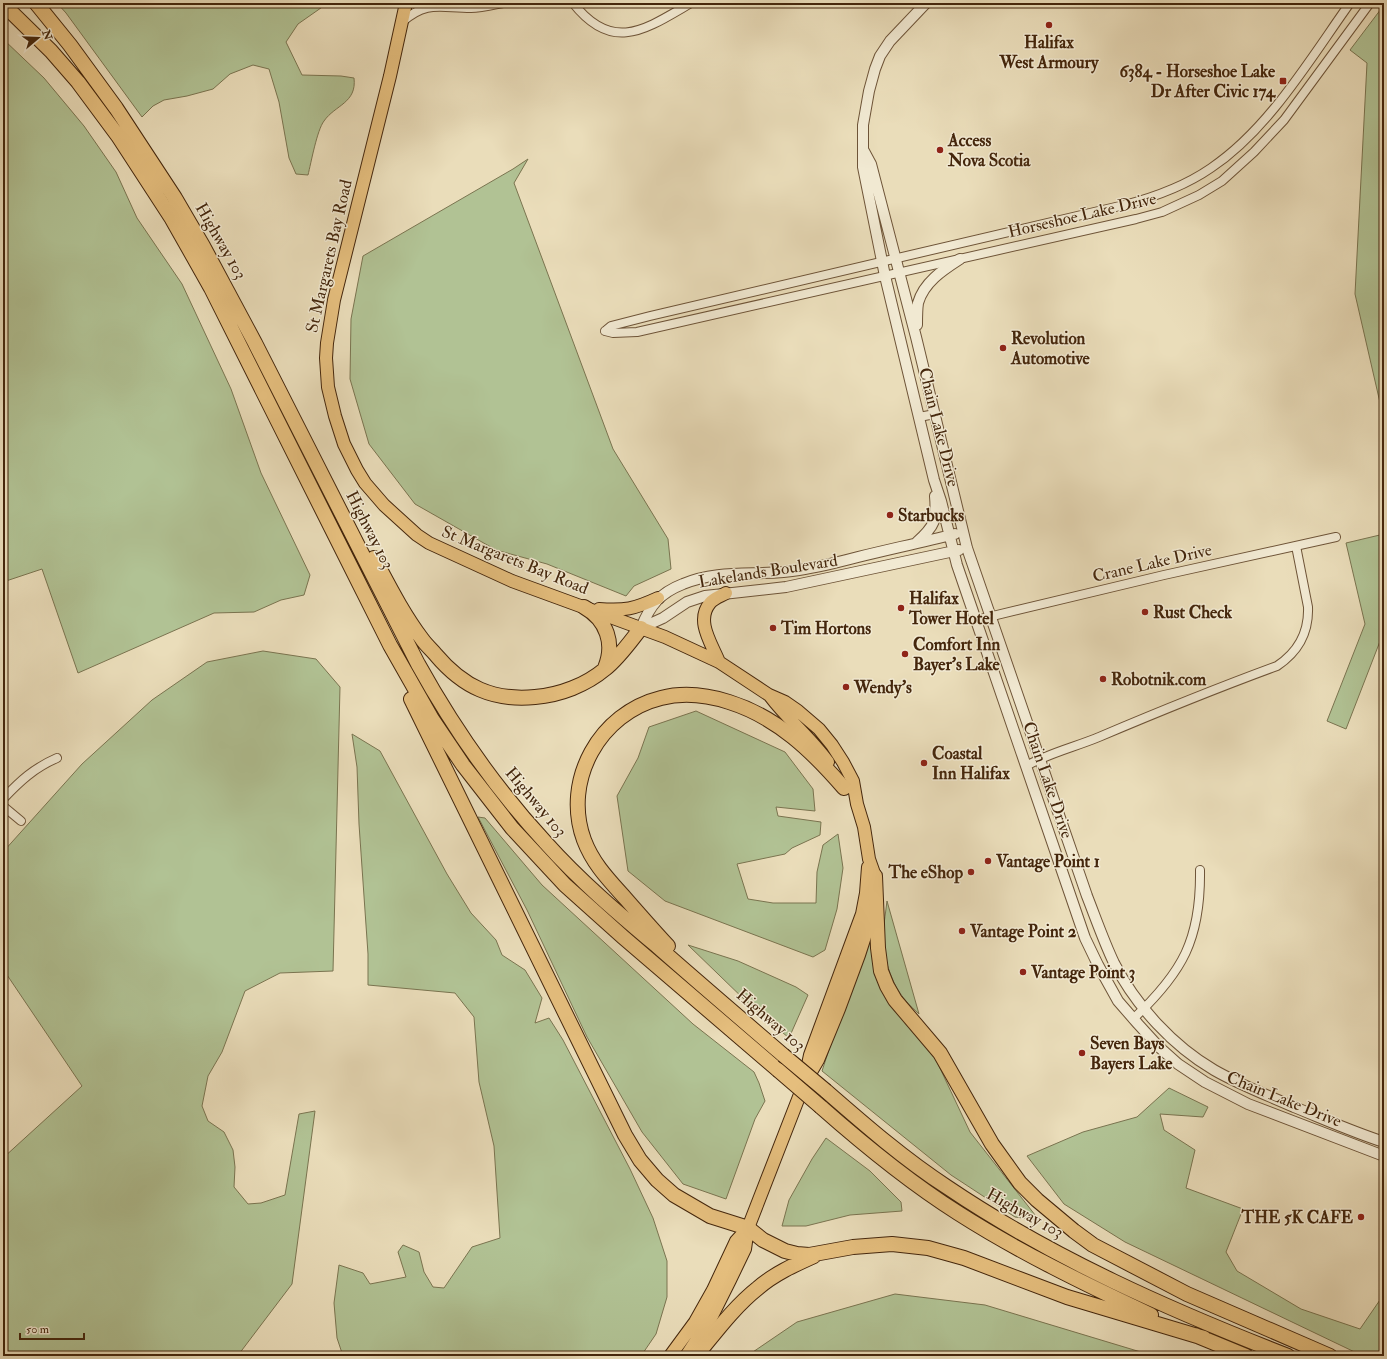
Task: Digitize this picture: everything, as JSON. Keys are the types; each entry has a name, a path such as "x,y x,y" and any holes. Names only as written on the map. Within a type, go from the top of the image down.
{"highway":[{"name":"Highway 103","path":"36,3 101,87 164,181 204,246 418,664 446,712 477,758 515,808 566,864 609,905 783,1055 922,1170 957,1194 994,1218 1127,1287 1203,1321 1288,1356"},
{"name":"Highway 103","path":"3,4 51,51 83,88 132,156 172,219 211,288 381,627 418,695 444,737 480,787 525,842 565,885 604,920 869,1148 912,1182 980,1227 1027,1254 1074,1278 1246,1356"},
{"path":"261,355 270,364 395,596 423,641 449,670 466,682 485,692 505,697 525,698 546,696 586,682 604,670 642,628"},
{"path":"584,607 599,618 608,635 609,653 604,670"},
{"path":"381,627 383,642 625,1135 640,1160 657,1180 683,1201 710,1216 748,1228 768,1243 791,1253 809,1255 853,1246 892,1244 928,1248 964,1258 1067,1297 1204,1338"},
{"path":"721,1002 682,962 607,878 591,856 582,835 578,807 581,779 591,752 611,725 634,708 650,701 666,697 683,695 700,696 720,699 738,705 779,726 806,748 844,788"},
{"path":"875,876 878,948 882,971 887,986 895,1000 940,1053 992,1144 1024,1187 1036,1200 1093,1245 1187,1294 1330,1356"},
{"path":"696,1356 734,1310 758,1288 784,1270 827,1251"}],"main road":[{"name":"St Margarets Bay Road","path":"406,3 390,76 331,314 327,343 328,387 337,423 350,457 365,483 384,505 417,535 429,543 512,581 665,637 719,662 769,695 785,702 798,711 819,729 832,745 853,781 857,804 864,827 869,859 875,876 872,913 859,956 818,1060 804,1084 748,1228 745,1249 711,1318 686,1356"},
{"path":"719,662 708,638 704,621 710,603 714,599 726,593"},
{"path":"584,607 627,610 658,598"},
{"name":"St Margarets Bay Road","path":"769,695 780,710 823,756 844,788 857,804"},
{"name":"St Margarets Bay Road","path":"804,1084 810,1055 862,914 866,893 869,859"},
{"name":"St Margarets Bay Road","path":"670,1356 695,1322 713,1290 736,1241 748,1228"}],"street":[{"path":"401,24 410,13 418,8 437,3 473,8 503,3"},
{"path":"573,3 584,15 601,28 614,32 627,33 647,28 691,3"},
{"name":"Chain Lake Drive","path":"926,3 890,41 880,56 867,99 863,125 863,167 886,276 919,417 953,551 1085,938 1118,1001 1159,1047 1178,1064 1205,1082 1248,1104 1384,1156"},
{"name":"Horseshoe Lake Drive","path":"1350,3 1300,75 1274,108 1245,139 1212,167 1181,185 1146,199 1124,205 611,326 605,331 613,333 637,332 1162,212 1199,195 1222,181 1254,152 1284,120 1370,3"},
{"name":"Chain Lake Drive","path":"864,151 871,164 900,272 967,548 1102,936 1115,964 1130,989 1162,1029 1187,1052 1214,1070 1248,1088 1364,1136 1384,1142"},
{"path":"1037,226 1041,240"},
{"path":"916,338 918,303 925,289 934,277 960,258"},
{"path":"760,290 763,303"},
{"path":"682,309 684,321"},
{"path":"919,417 935,414"},
{"path":"915,544 934,524 936,515 934,480"},
{"name":"Lakelands Boulevard","path":"642,628 646,616 658,598 679,585 702,577 720,574 773,573 800,570 963,532"},
{"name":"Crane Lake Drive","path":"976,620 1164,575 1336,537"},
{"path":"1026,766 1040,758 1097,738 1202,694 1277,666 1284,661 1291,655 1301,642 1308,617 1308,607 1296,546"},
{"name":"Lakelands Boulevard","path":"642,628 664,618 687,602 705,596 786,587 967,548"},
{"path":"3,799 21,780 42,765 57,758"},
{"path":"3,806 21,821"},
{"path":"1133,1019 1171,978 1182,961 1190,942 1198,911 1200,870"}],"green space":[{"path":"57,3 328,3 298,24 286,42 302,75 341,76 354,78 352,93 349,98 321,125 308,175 296,174 289,158 279,102 269,69 253,65 230,74 213,89 164,100 153,106 142,117 66,13"},
{"path":"1384,5 1384,420 1355,294 1367,63 1350,50"},
{"path":"3,39 44,78 84,126 116,172 137,218 182,284 231,389 261,473 310,575 304,595 281,600 254,612 214,613 78,673 42,569 3,582"},
{"path":"528,159 514,183 613,449 668,539 671,569 634,586 626,596 547,564 496,550 415,504 369,444 350,379 351,319 363,256"},
{"path":"1384,534 1384,631 1346,729 1327,721 1365,624 1346,543"},
{"path":"263,651 316,659 340,687 333,971 280,973 245,991 222,1052 208,1076 202,1106 208,1121 224,1132 233,1150 235,1167 234,1187 248,1204 261,1203 285,1195 299,1114 315,1111 292,1284 239,1354 224,1356 3,1356 3,1158 82,1086 3,969 3,852 82,764 152,700 207,662"},
{"path":"696,711 785,752 813,789 815,811 776,807 778,816 821,822 820,835 792,848 785,854 737,864 748,899 773,903 816,903 817,872 823,845 838,834 843,868 837,909 825,950 813,957 665,901 628,871 617,796 638,758 649,727"},
{"path":"352,734 380,751 447,874 471,913 496,940 502,955 525,970 542,998 535,1023 549,1018 563,1040 630,1169 653,1218 667,1261 667,1297 656,1334 641,1356 343,1356 337,1338 334,1303 339,1265 363,1273 370,1284 406,1277 398,1252 403,1245 419,1252 424,1272 433,1287 444,1288 472,1247 500,1238 494,1146 479,1082 474,1017 455,993 368,985 368,954 359,824 357,767"},
{"path":"478,817 485,818 542,885 693,1024 754,1072 765,1101 755,1119 726,1199 683,1184 642,1132 587,1037 527,910"},
{"path":"887,901 919,1014 901,994 888,969 883,941"},
{"path":"871,939 889,1002 899,1016 930,1047 970,1132 1039,1220 1015,1217 951,1175 822,1071 842,1010"},
{"path":"688,945 738,961 796,987 808,995 789,1038 749,1004"},
{"path":"1169,1088 1208,1107 1203,1117 1160,1114 1164,1130 1195,1150 1186,1188 1243,1209 1226,1252 1237,1271 1301,1309 1360,1329 1382,1297 1384,1298 1384,1356 1363,1356 1125,1242 1064,1204 1027,1156 1083,1132 1137,1117"},
{"path":"826,1138 870,1171 901,1202 902,1211 850,1215 806,1226 782,1226 789,1200 812,1159"},
{"path":"895,1294 985,1305 1154,1356 747,1356 797,1322"}],"place":[{"name":"Halifax West Armoury","path":"1049,25"},
{"name":"6384 - Horseshoe Lake Dr After Civic 174","path":"1283,81"},
{"name":"Access Nova Scotia","path":"940,150"},
{"name":"Revolution Automotive","path":"1003,348"},
{"name":"Starbucks","path":"890,515"},
{"name":"Halifax Tower Hotel","path":"901,608"},
{"name":"Rust Check","path":"1145,612"},
{"name":"Tim Hortons","path":"773,628"},
{"name":"Comfort Inn Bayer's Lake","path":"905,654"},
{"name":"Robotnik.com","path":"1103,679"},
{"name":"Wendy's","path":"846,687"},
{"name":"Coastal Inn Halifax","path":"924,763"},
{"name":"Vantage Point 1","path":"988,861"},
{"name":"The eShop","path":"971,872"},
{"name":"Vantage Point 2","path":"962,931"},
{"name":"Vantage Point 3","path":"1023,972"},
{"name":"Seven Bays Bayers Lake","path":"1082,1053"},
{"name":"THE 5K CAFE","path":"1361,1217"}]}
